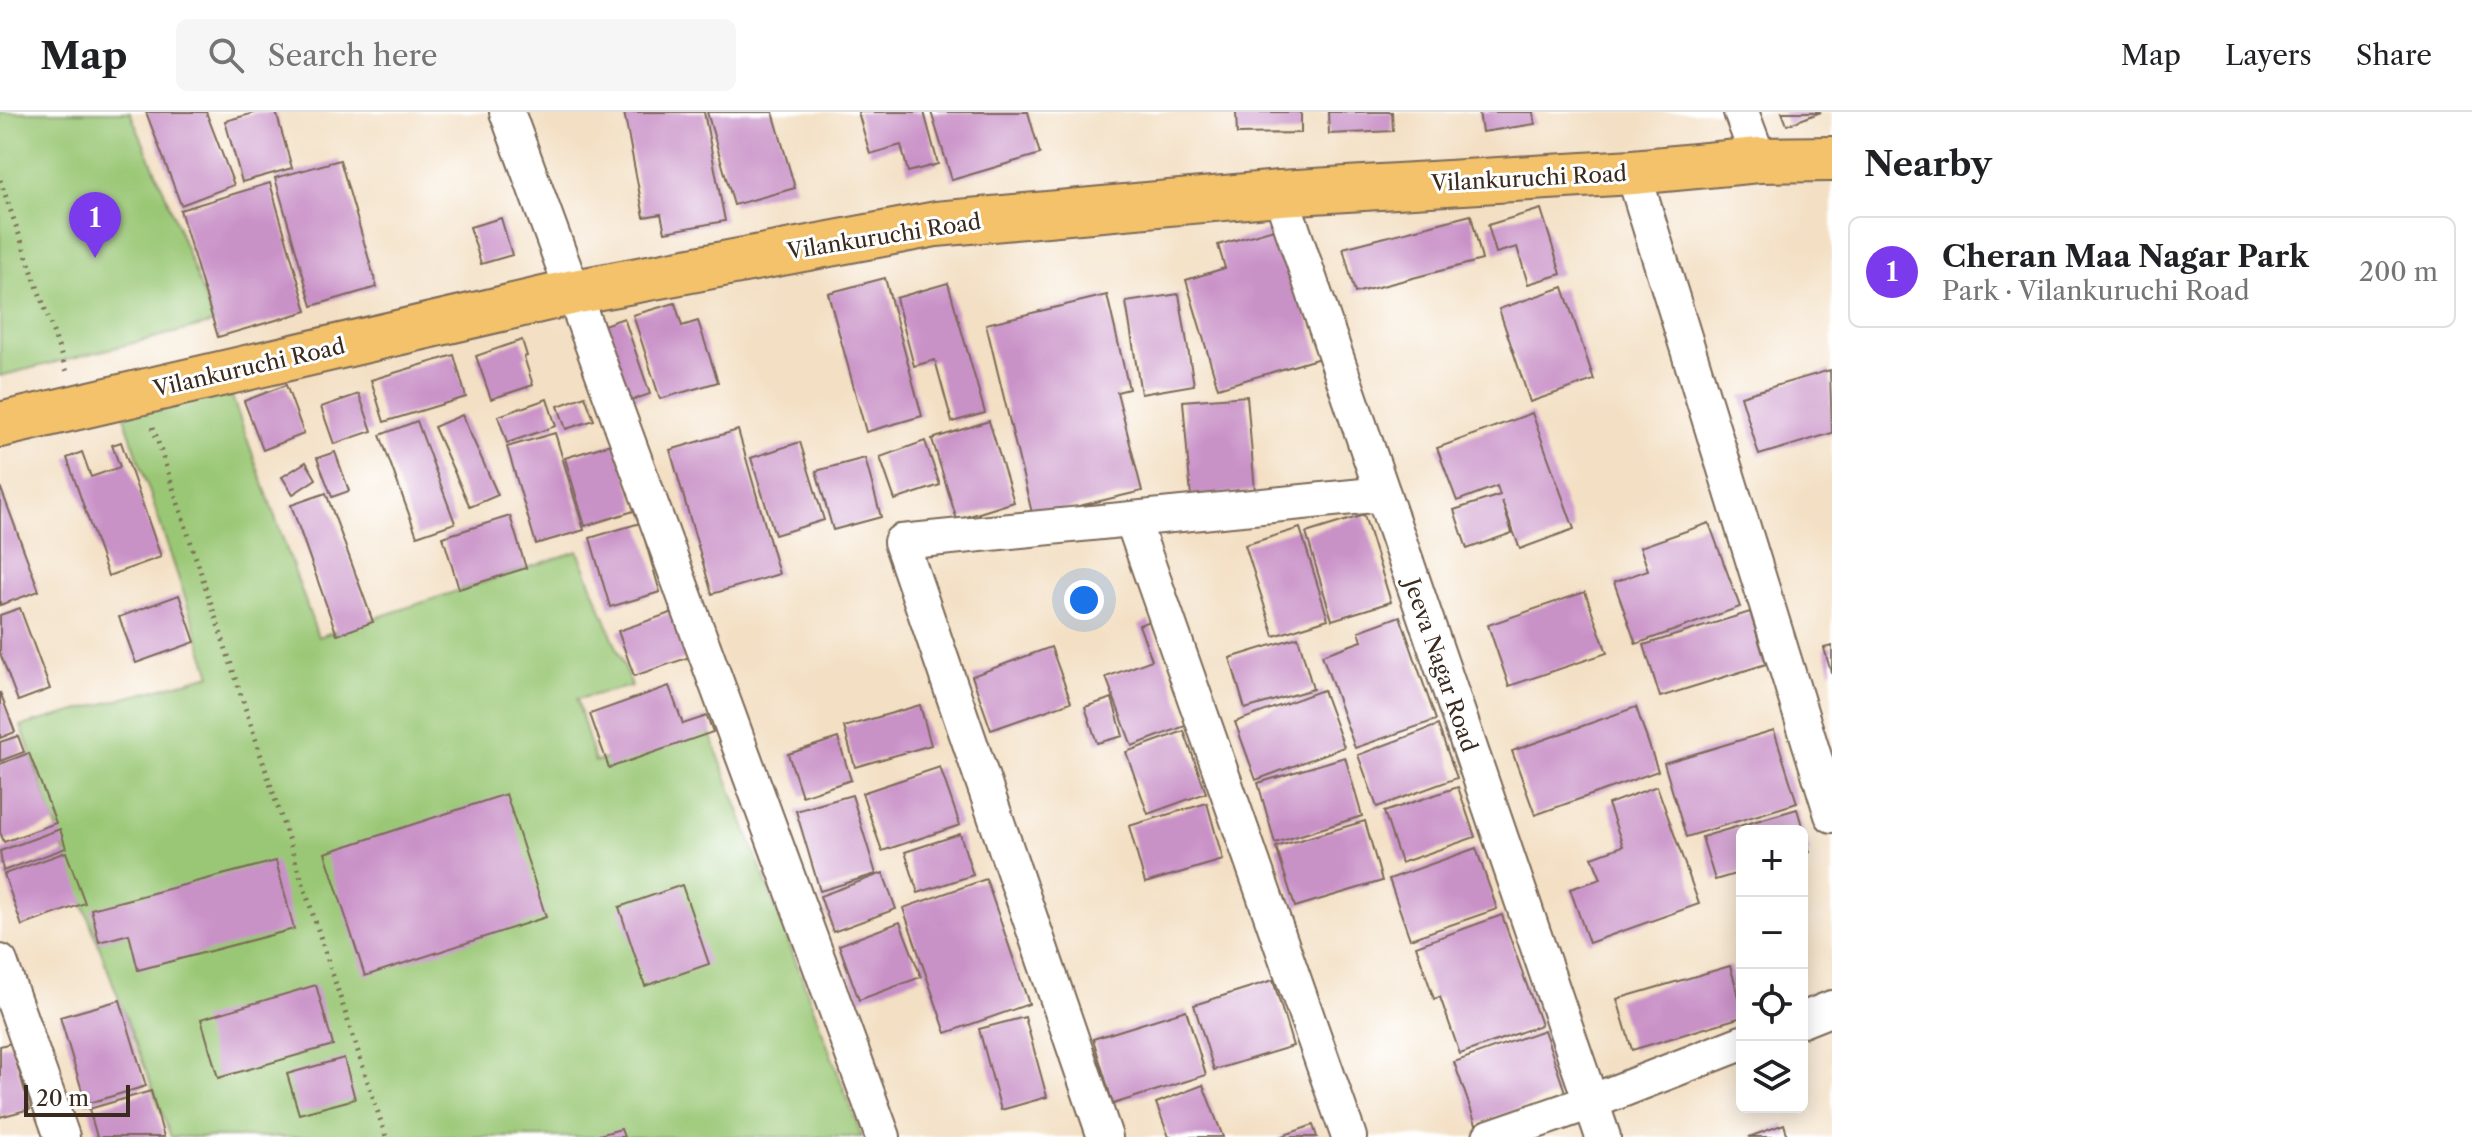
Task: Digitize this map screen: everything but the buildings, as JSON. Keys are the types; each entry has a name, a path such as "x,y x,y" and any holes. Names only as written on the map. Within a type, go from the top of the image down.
{"main road":[{"name":"Vilankuruchi Road","path":"0,425 574,292 936,224 1280,193 1633,172 1759,160 1832,159"}],"street":[{"path":"507,112 883,1137"},
{"path":"1741,112 1759,160"},
{"path":"1633,172 1824,768 1832,815"},
{"name":"Jeeva Nagar Road","path":"1280,193 1603,1137"},
{"path":"1105,1137 901,542 1383,494"},
{"path":"1132,519 1349,1137"},
{"path":"0,962 62,1137"},
{"path":"1808,1018 1832,1008"},
{"path":"1490,1137 1591,1102 1736,1045"}],"path":[{"path":"0,180 79,405"},
{"path":"142,392 386,1137"}],"green space":[{"path":"0,112 130,112 165,193 214,323 0,376"},
{"path":"230,391 318,637 578,551 632,686 577,699 595,762 709,731 862,1137 171,1137 82,901 21,726 211,675 124,416"}],"place":[{"name":"Cheran Maa Nagar Park","path":"95,258"}]}
